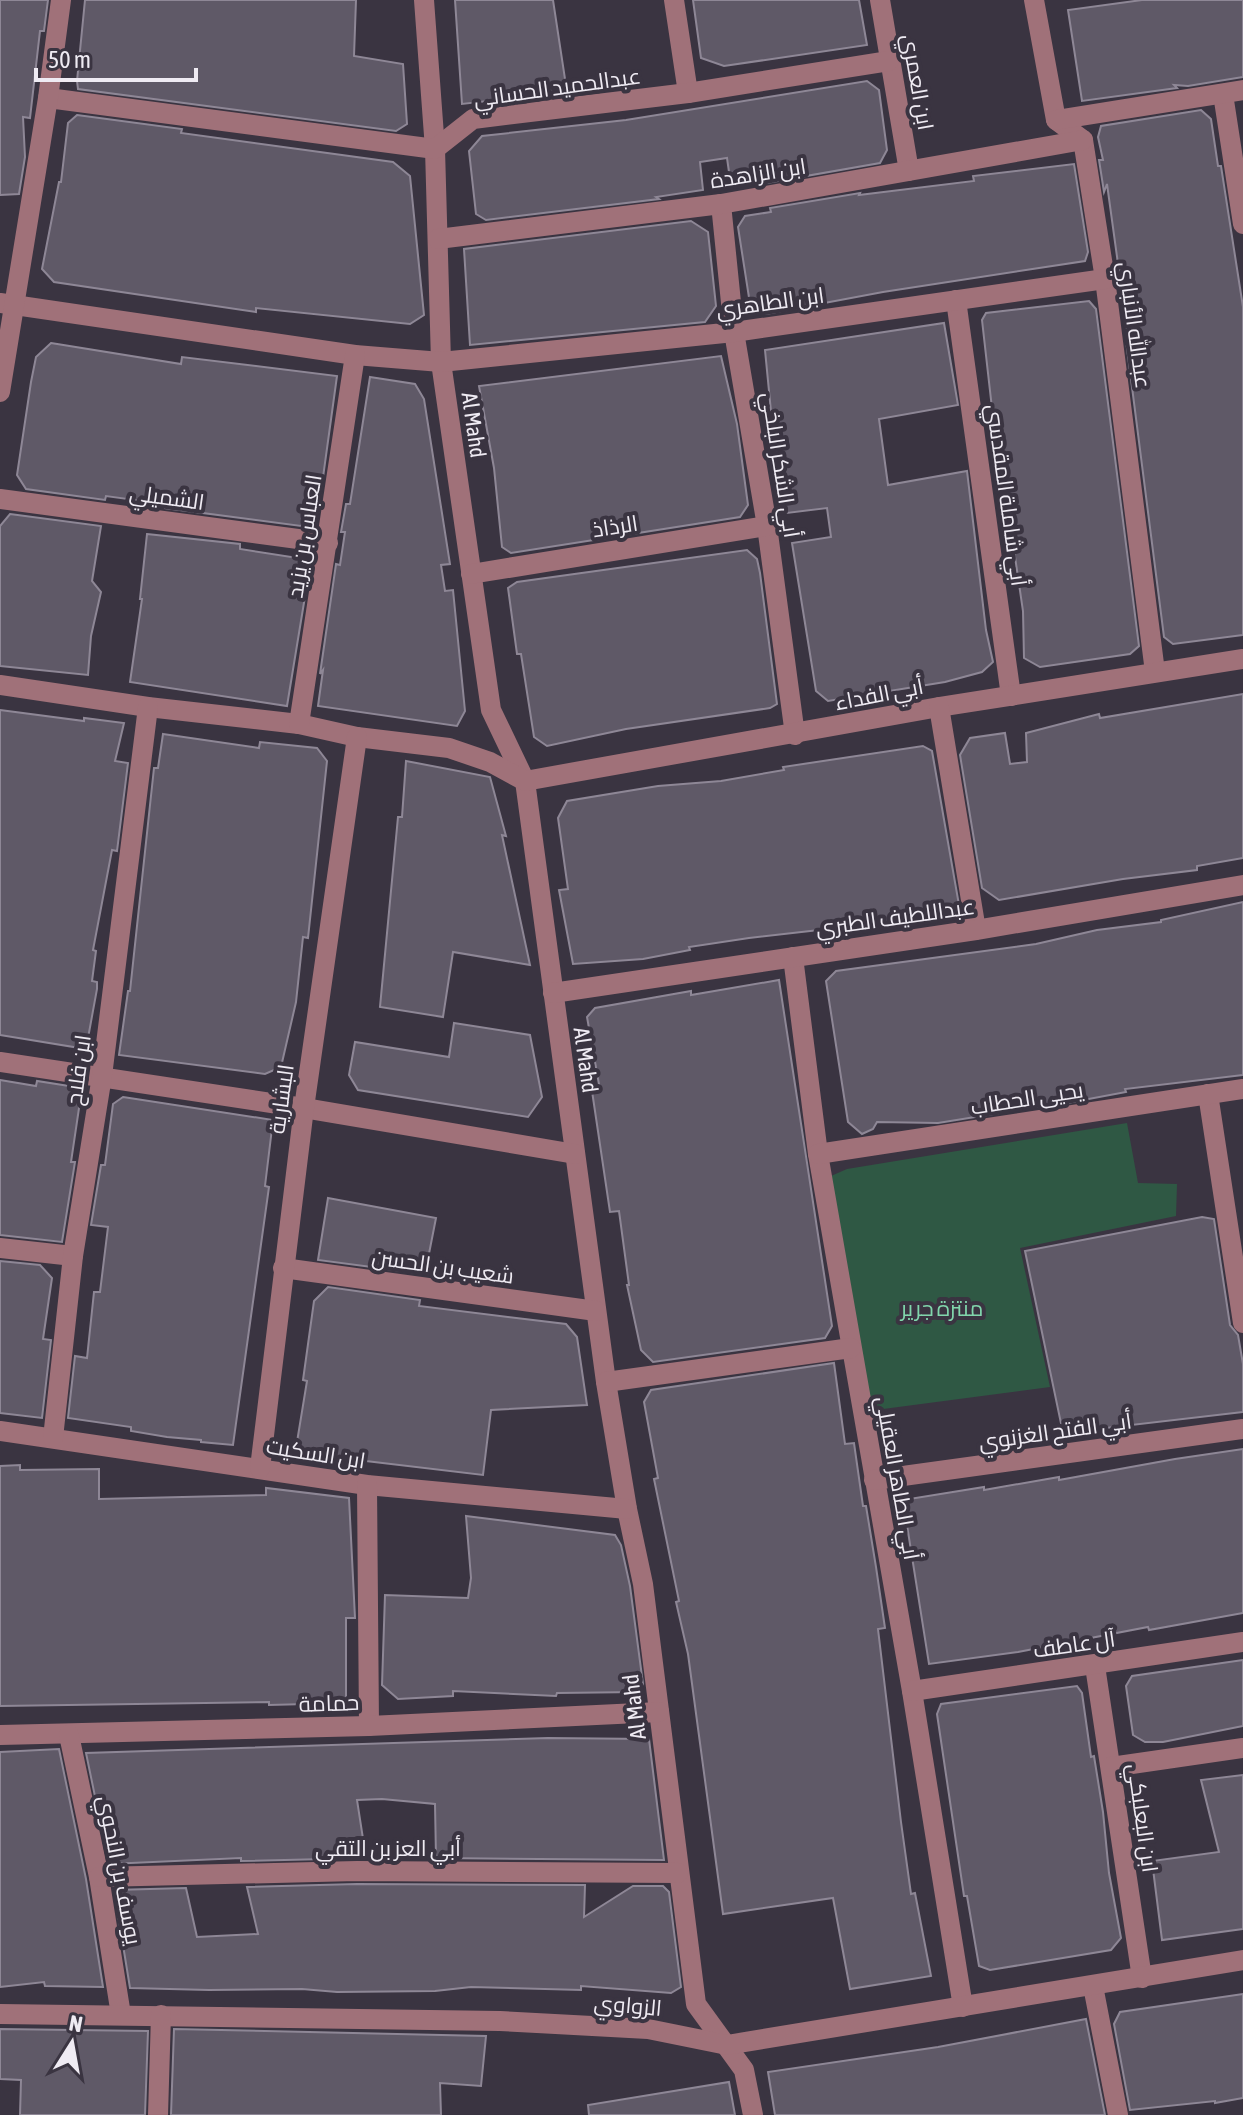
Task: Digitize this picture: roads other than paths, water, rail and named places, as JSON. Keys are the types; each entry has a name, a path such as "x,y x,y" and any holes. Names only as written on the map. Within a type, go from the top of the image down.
{"street":[{"path":"0,392 7,304 48,98 61,0"},
{"name":"Al Mahd","path":"424,0 435,149 441,362 491,710 525,781 606,1382 643,1584 696,2004 744,2070 753,2115"},
{"path":"674,0 688,93"},
{"name":"ابن العمري","path":"880,0 909,171"},
{"path":"1035,0 1056,120 1083,140"},
{"name":"عبدالحميد الحساني","path":"435,149 473,119 688,93 889,61"},
{"path":"1056,120 1233,92 1243,224"},
{"path":"48,98 435,149"},
{"name":"ابن الزاهدة","path":"438,239 721,204 1083,140"},
{"name":"عبدالله الأنباري","path":"1083,140 1105,279 1155,672"},
{"name":"أبي الشكر البلخي","path":"721,204 734,332 767,526 795,735"},
{"name":"ابن الطاهري","path":"441,362 734,332 1105,279"},
{"name":"أبي شاملة المقدسي","path":"956,300 1011,696"},
{"path":"7,304 355,355 441,362"},
{"name":"العباس بن يزيد","path":"299,724 355,355"},
{"name":"الشميلي","path":"0,499 328,543"},
{"name":"الرذاذ","path":"471,574 767,526"},
{"name":"أبي الفداء","path":"525,781 939,707 1243,659"},
{"path":"0,685 148,707 299,724 357,737 449,748 490,762 525,781"},
{"name":"ابن فلاح","path":"53,1438 73,1256 102,1076 148,707"},
{"path":"939,707 976,930"},
{"name":"البشارية","path":"260,1468 304,1108 357,737"},
{"name":"عبداللطيف الطبري","path":"553,993 976,930 1243,885"},
{"name":"أبي الطاهر العقيلي","path":"793,957 818,1154 912,1691 963,2007"},
{"path":"0,1062 304,1108 575,1154"},
{"name":"يحيى الحطاب","path":"818,1154 1243,1089"},
{"path":"1208,1094 1243,1323"},
{"path":"0,1248 73,1256"},
{"name":"شعيب بن الحسن","path":"283,1268 596,1311"},
{"path":"606,1382 851,1348"},
{"name":"أبي الفتح الغزنوي","path":"874,1480 1243,1429"},
{"name":"ابن السكيت","path":"0,1431 367,1485 627,1509"},
{"path":"367,1485 369,1726"},
{"name":"آل عاطف","path":"912,1691 1243,1642"},
{"name":"ابن البعلبكي","path":"1095,1666 1142,1978"},
{"name":"حمامة","path":"0,1735 369,1726 659,1712"},
{"name":"يوسف بن النحوي","path":"69,1735 99,1877 121,2015"},
{"path":"1111,1767 1243,1748"},
{"name":"أبي العز بن التقي","path":"99,1877 357,1871 678,1873"},
{"name":"الزواوي","path":"0,2014 559,2024 648,2029 727,2045 1243,1960"},
{"path":"1093,1986 1118,2115"},
{"path":"158,2115 161,2015"}],"park label":[{"name":"منتزة جرير","path":"942,1308"}]}
